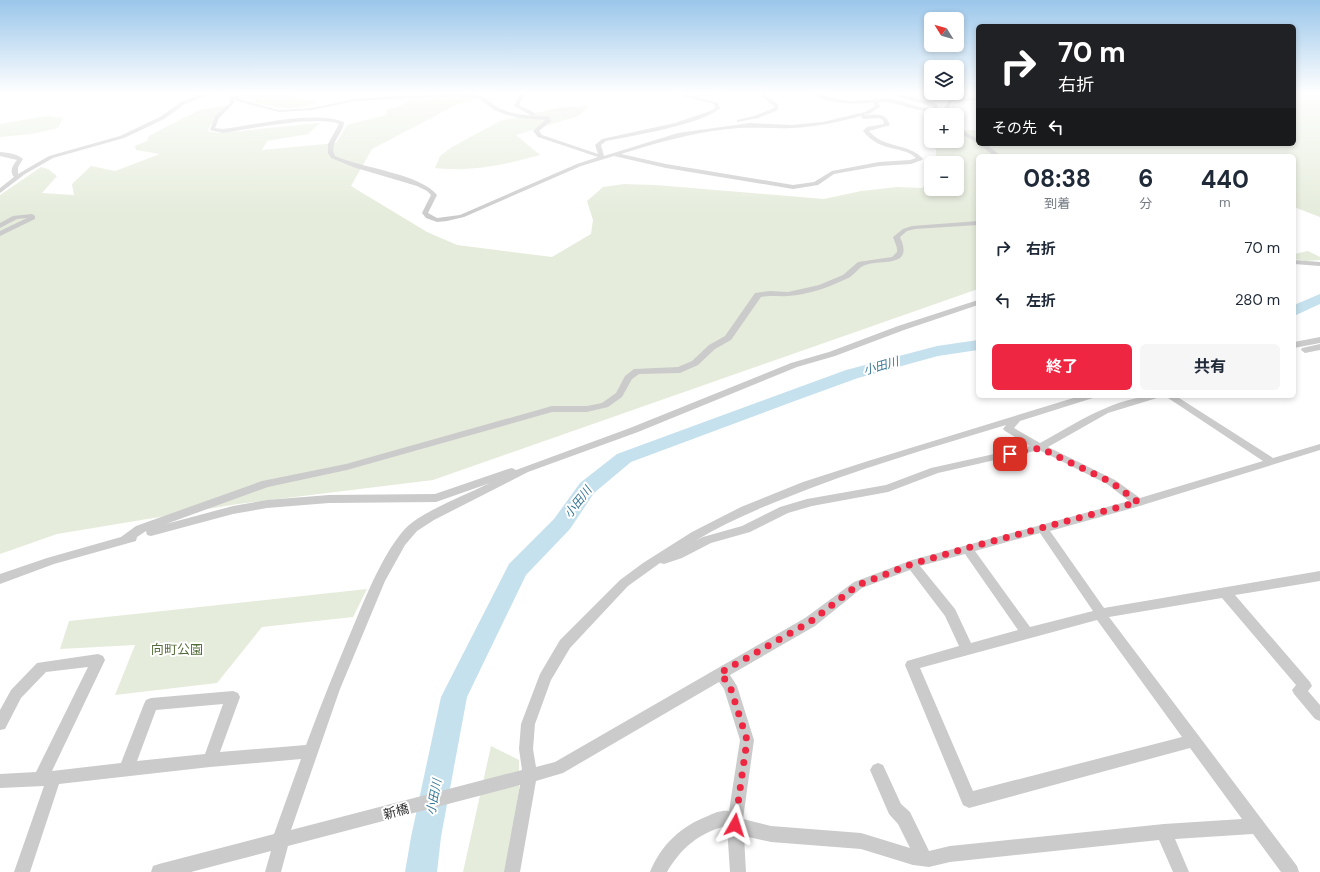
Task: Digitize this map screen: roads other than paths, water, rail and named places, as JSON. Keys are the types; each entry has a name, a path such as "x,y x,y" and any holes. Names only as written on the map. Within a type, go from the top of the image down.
{"street":[{"path":"0,191 39,162 51,157 122,137 131,133"},
{"path":"338,133 331,145 330,151 333,157 350,165 393,175 431,190 434,195 425,213 430,218 436,219 462,216 561,172 602,157 691,133"},
{"path":"537,133 540,136 602,157"},
{"path":"602,157 598,145 604,140 637,133"},
{"path":"612,154 666,166 793,187 816,184 832,173 879,164 911,162 920,159 913,153 876,143 867,133"},
{"path":"964,134 976,140"},
{"path":"985,146 995,154"},
{"path":"0,154 15,156 20,159 15,167 15,175 18,178"},
{"path":"0,226 15,217 22,215 32,216 29,220 0,234"},
{"path":"126,540 140,529 266,484 354,465 552,409 572,410 606,405 618,396 632,374 637,371 680,370 695,363 712,347 728,338 758,295 770,293 788,294 821,287 846,277 861,264 894,259 900,254 901,248 896,237 905,230 914,227 976,224"},
{"path":"1296,262 1318,268"},
{"path":"273,872 279,853 287,839 310,751 333,689 379,581 401,542 414,528 430,517 524,470 634,430 794,365 832,354 901,328 976,303"},
{"path":"1296,345 1320,340"},
{"path":"1305,350 1320,347"},
{"path":"512,872 525,776 528,724 545,678 565,644 624,583 647,566 696,535 744,510 843,473 1083,398"},
{"path":"647,566 678,555 707,540 746,529 784,510 811,502 888,488 935,470 1040,448 1105,411 1147,398"},
{"path":"1173,398 1271,461"},
{"path":"1017,418 1008,429 1040,448 1111,482 1138,502"},
{"name":"新橋","path":"159,872 558,768 810,622 858,585 912,564 1138,502 1320,447"},
{"path":"0,579 51,561 233,510 267,504 329,498 436,498 509,471 524,470"},
{"path":"1042,528 1100,614 1291,872"},
{"path":"967,548 1028,634"},
{"path":"912,564 950,613 966,649"},
{"path":"1193,741 969,800 912,665 966,649 1100,614 1320,576"},
{"path":"1225,592 1305,686 1299,690 1320,715"},
{"path":"0,724 16,694 42,667 98,660 47,778 22,872"},
{"path":"720,673 730,686 747,740 735,821 738,872"},
{"path":"126,769 151,704 233,697 210,760"},
{"path":"0,781 47,778 210,760 310,751"},
{"path":"878,770 895,809 904,818 924,858"},
{"path":"658,872 669,852 688,834 727,818 735,821 744,828 771,834 861,841 929,859 950,854 1164,832 1257,826"},
{"path":"1164,832 1181,872"}],"waterway":[{"name":"小田川","path":"1296,310 1320,298"},
{"name":"小田川","path":"421,872 426,837 454,697 517,570 562,524 587,488 624,458 786,398 852,374 937,351 976,345"}],"park label":[{"name":"向町公園","path":"177,649"}]}
